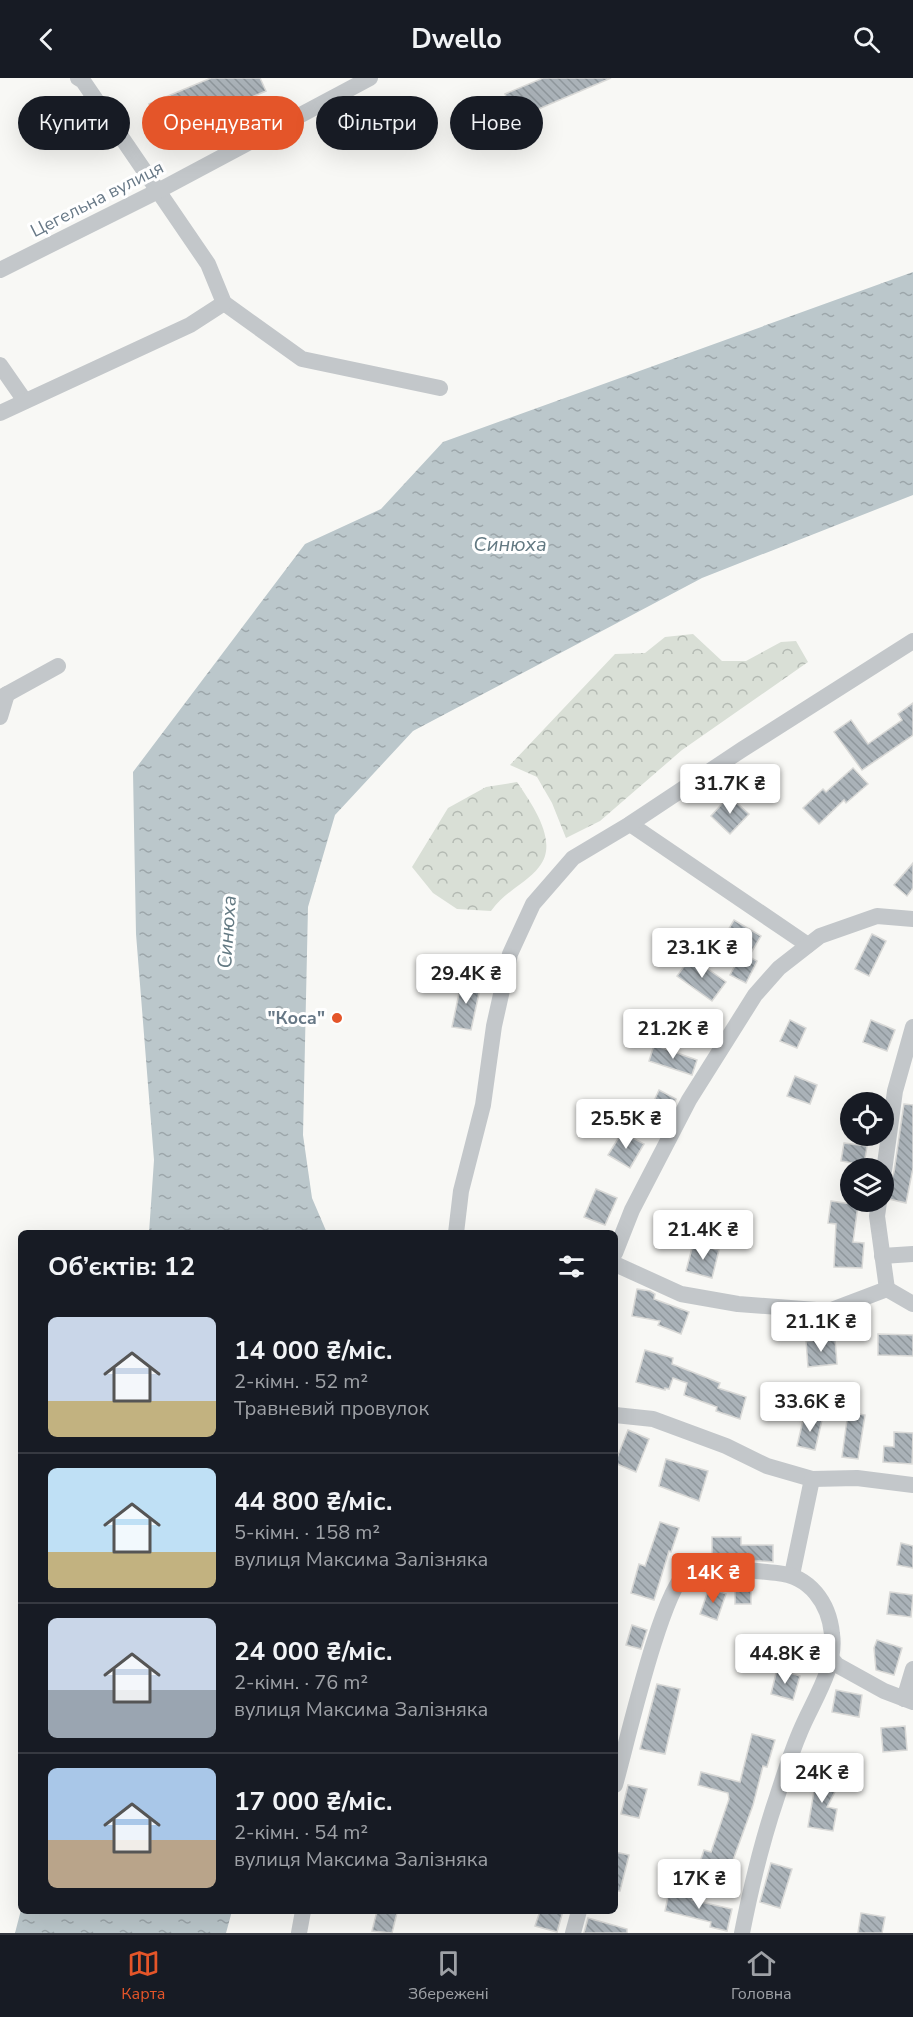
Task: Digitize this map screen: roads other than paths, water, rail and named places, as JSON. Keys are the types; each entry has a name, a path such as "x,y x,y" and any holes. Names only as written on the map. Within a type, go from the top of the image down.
{"street":[{"path":"78,78 83,81 208,264 224,303 302,359 440,388"},
{"name":"Цегельна вулиця","path":"0,270 158,191 370,78"},
{"path":"0,413 190,325 224,303"},
{"path":"0,365 25,401"},
{"path":"456,1230 461,1191 483,1105 494,1026 510,954 532,904 573,858 630,824 913,641"},
{"path":"0,717 4,696 58,666"},
{"path":"630,824 808,945"},
{"path":"618,1245 632,1210 689,1100 755,995 780,968 820,936 876,916 913,918"},
{"path":"886,1158 895,1091 913,1027"},
{"path":"878,1212 887,1289"},
{"path":"882,1256 913,1254"},
{"path":"618,1265 681,1294 738,1304 829,1311 887,1289"},
{"path":"887,1289 913,1304"},
{"path":"618,1415 653,1419 700,1435 767,1466 812,1479 857,1478 913,1485"},
{"path":"792,1575 812,1479"},
{"path":"618,1774 654,1642 675,1584 688,1571 704,1568 792,1575 811,1587 825,1604 833,1636 831,1659 799,1733 777,1798 742,1933"},
{"path":"831,1659 837,1665 884,1691 909,1700 913,1669"},
{"path":"299,1933 302,1914"},
{"path":"573,1933 578,1914"}],"water":[{"name":"Синюха","path":"913,272 913,495 702,578 413,731 335,815 308,907 303,1135 312,1198 326,1230 149,1230 154,1160 136,934 133,772 305,544 381,509 443,442"},
{"path":"20,1914 231,1914 226,1933 15,1933"}],"place":[{"name":"\"Коса\"","path":"337,1018"}]}
